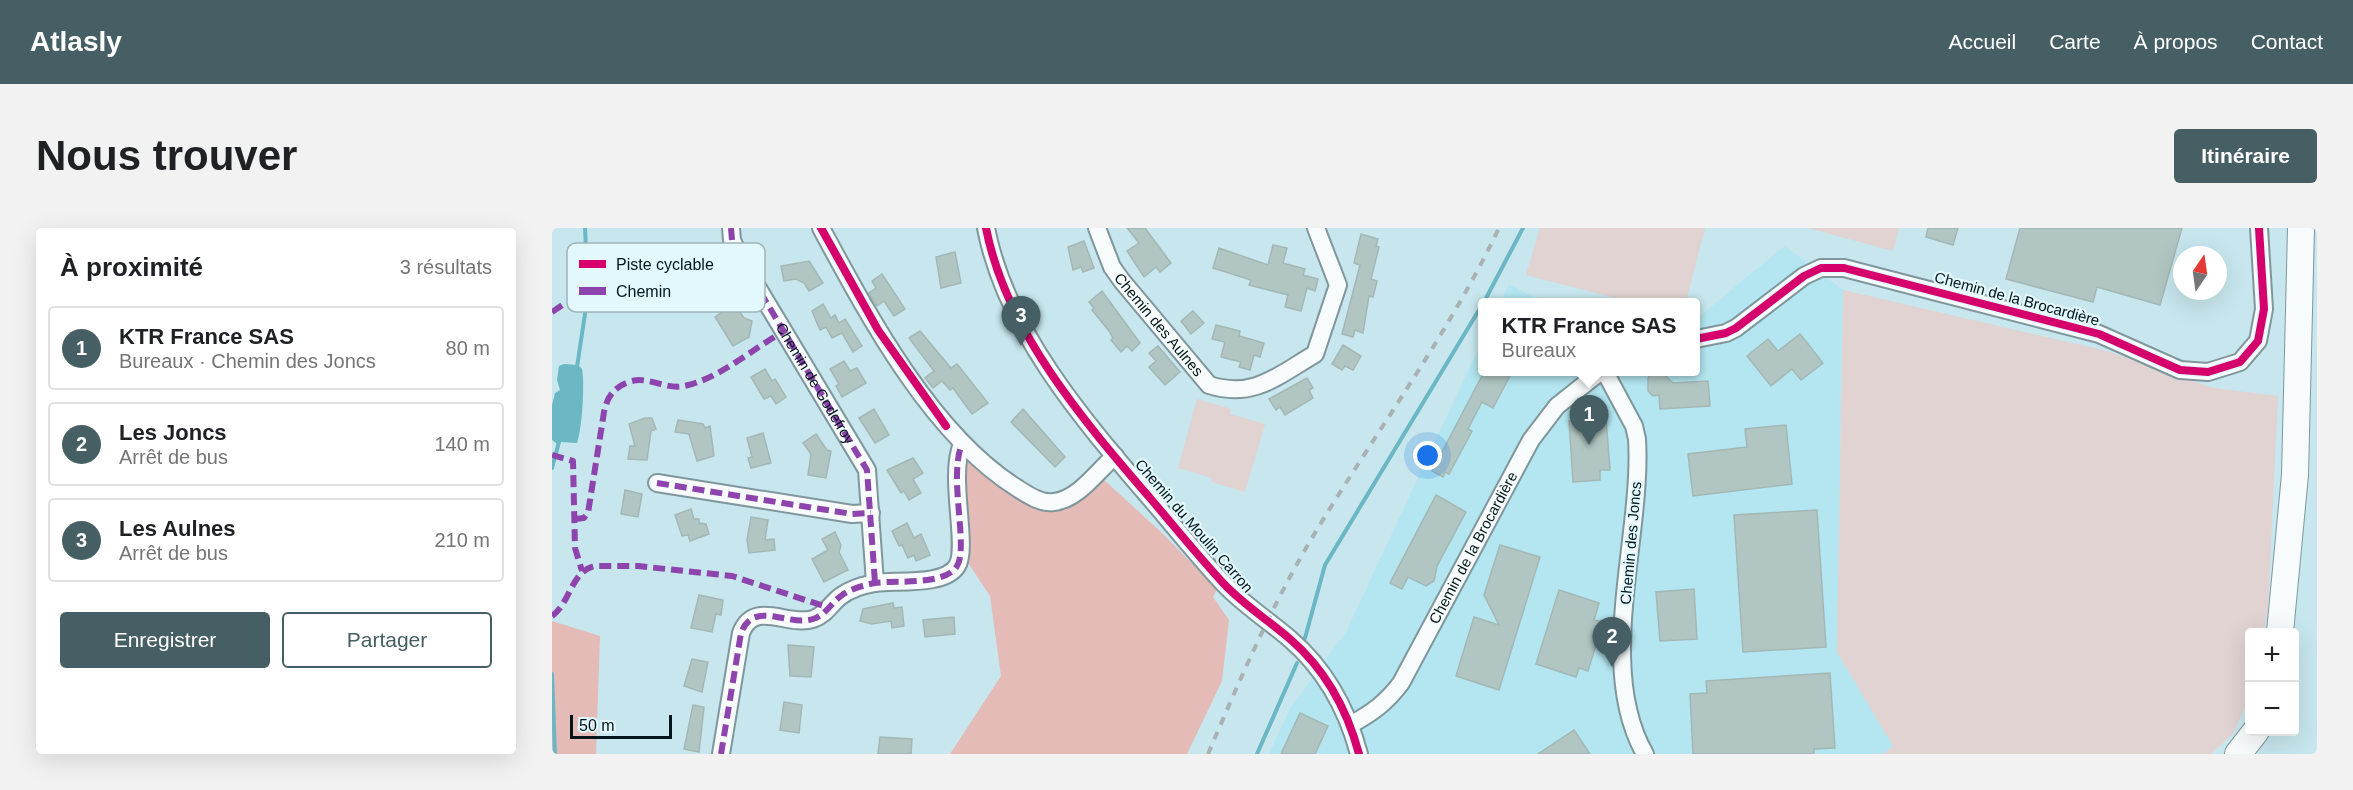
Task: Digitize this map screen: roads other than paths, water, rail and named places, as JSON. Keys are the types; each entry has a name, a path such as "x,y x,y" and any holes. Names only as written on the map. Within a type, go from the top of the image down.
{"highway":[{"path":"2280,628 2295,475 2301,228"},
{"path":"2238,754 2253,736"}],"street":[{"name":"Chemin de Godefroy","path":"731,228 733,243"},
{"name":"Chemin du Moulin Carron","path":"821,228 878,330 962,444 1008,482 1046,502 1069,498 1115,456 1225,585 1310,658 1339,699 1359,754"},
{"path":"986,228 1005,287 1035,347 1115,456"},
{"name":"Chemin des Aulnes","path":"1097,228 1112,267 1122,281 1209,385 1228,391 1253,389 1315,354 1338,285 1316,228"},
{"name":"Chemin de la Brocardière","path":"1700,338 1736,328 1804,276 1821,268 1844,268 2099,334 2180,370 2208,372 2240,362 2258,341 2264,309 2259,228"},
{"name":"Chemin de Godefroy","path":"765,300 864,463 868,478 875,583"},
{"name":"Chemin de la Brocardière","path":"1350,725 1374,712 1394,692 1531,440 1547,417 1565,398 1595,376"},
{"name":"Chemin des Joncs","path":"1607,376 1634,426 1637,439 1622,674 1629,717 1645,754"},
{"path":"721,754 741,633 751,618 764,615 813,619 826,612 840,596 875,583 934,579 948,574 957,566 960,552 956,485 958,453 962,444"},
{"path":"657,483 852,514 871,513"}],"waterway":[{"path":"585,228 586,243"},
{"path":"1486,298 1523,228"},
{"path":"577,367 585,312"},
{"path":"1305,638 1325,565 1478,312"},
{"path":"552,468 559,442"},
{"path":"1257,754 1297,663"},
{"path":"552,674 555,754"}],"railway":[{"path":"1208,754 1254,650 1292,573 1330,508 1431,351 1478,270 1499,228"}],"place":[{"name":"Les Aulnes","path":"1021,346"},
{"name":"KTR France SAS","path":"1589,445"},
{"name":"Les Joncs","path":"1612,667"}]}
